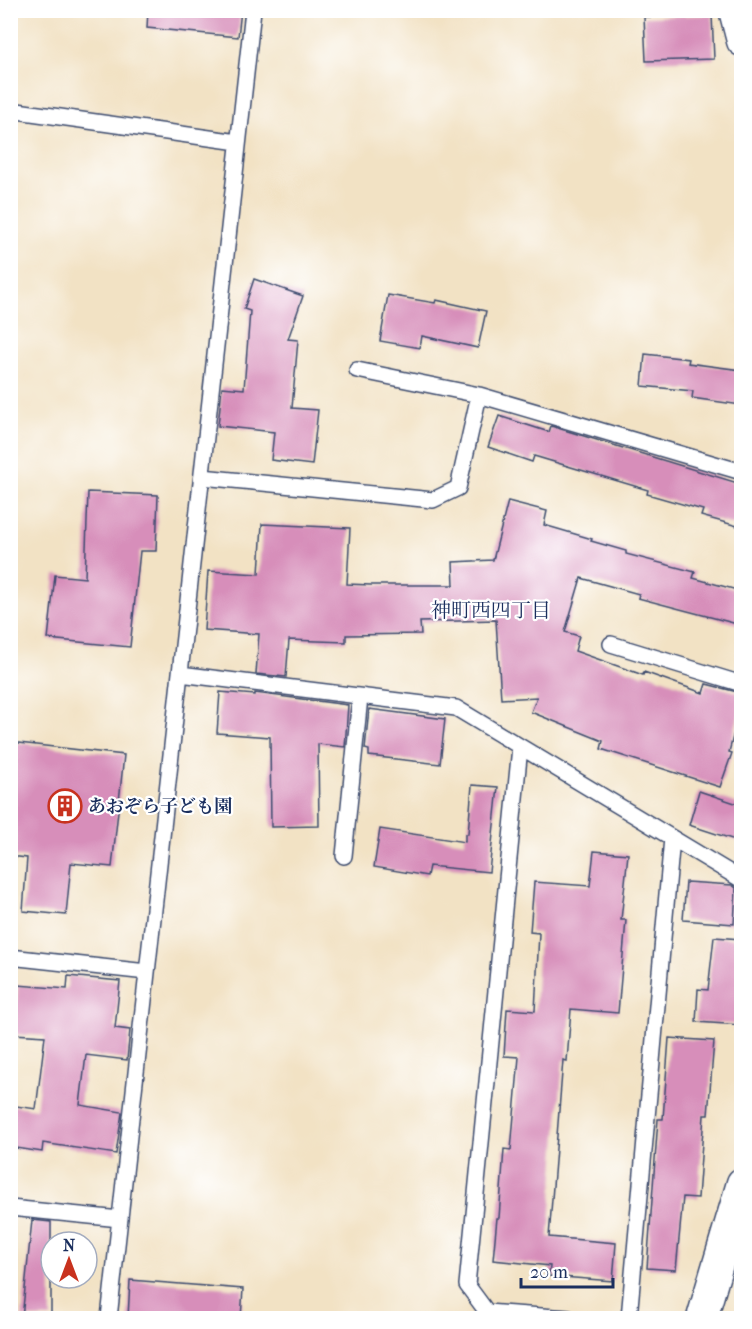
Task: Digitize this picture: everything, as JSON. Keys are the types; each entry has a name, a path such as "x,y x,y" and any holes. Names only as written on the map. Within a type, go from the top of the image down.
{"street":[{"path":"734,10 741,41"},
{"path":"702,1318 741,1183"}],"lane":[{"path":"109,1318 253,10"},
{"path":"10,110 238,142"},
{"path":"357,370 479,395 741,472"},
{"path":"202,477 433,500 458,488 479,395"},
{"path":"611,644 741,684"},
{"path":"180,674 456,708 741,880"},
{"path":"344,856 360,697"},
{"path":"520,747 467,1285 487,1312 569,1318"},
{"path":"629,1318 672,838"},
{"path":"10,957 147,972"},
{"path":"10,1208 120,1219"}],"building":[{"path":"148,10 241,10 238,37 147,28"},
{"path":"712,15 714,59 646,61 644,17"},
{"path":"254,279 303,296 288,339 298,340 292,408 318,410 312,465 271,460 274,432 218,426 222,387 244,389 250,311 244,309"},
{"path":"388,295 435,303 436,300 486,311 478,348 422,336 420,348 380,341"},
{"path":"645,354 689,359 688,363 741,370 741,405 692,398 693,391 642,386"},
{"path":"499,416 549,432 551,426 741,484 741,527 701,516 703,510 647,494 648,490 534,456 532,462 488,447"},
{"path":"88,492 158,495 156,551 140,551 130,647 48,639 55,575 85,578"},
{"path":"508,501 547,511 544,525 626,551 626,554 695,572 693,578 741,591 741,625 638,598 639,594 581,578 565,632 579,636 575,651 643,675 644,672 703,693 706,684 741,693 741,706 729,752 732,753 720,787 601,749 603,741 531,712 537,697 501,699 496,620 420,622 421,634 346,635 346,642 289,640 286,677 256,674 259,634 204,630 208,571 259,574 262,524 350,528 347,584 454,585 453,562 493,560"},
{"path":"220,692 255,695 255,693 348,705 345,747 318,744 319,826 271,827 270,737 217,733"},
{"path":"369,709 445,719 440,764 369,756 369,750 365,749"},
{"name":"あおぞら子ども園","path":"10,742 124,755 112,867 71,863 66,915 23,911 27,858 10,856"},
{"path":"472,785 498,787 489,872 429,866 427,876 374,867 380,829 465,842 465,834 468,834"},
{"path":"699,791 741,805 741,842 689,825"},
{"path":"594,851 628,854 621,920 626,920 618,1013 571,1009 567,1061 563,1060 549,1237 616,1243 613,1281 549,1276 550,1266 493,1260 497,1218 499,1218 504,1149 511,1150 519,1057 504,1056 507,1009 535,1011 539,933 530,932 534,882 590,886"},
{"path":"686,882 732,885 736,888 734,924 683,920"},
{"path":"714,937 741,939 741,1025 696,1022 698,989 708,990"},
{"path":"68,976 120,981 115,1028 130,1030 127,1060 86,1055 80,1105 122,1112 116,1154 43,1143 42,1152 10,1147 10,1105 36,1109 45,1036 14,1034 18,985 67,989"},
{"path":"669,1038 714,1041 708,1115 704,1115 698,1198 683,1197 676,1270 647,1268 658,1119 663,1119"},
{"path":"32,1220 51,1222 51,1230 39,1230 39,1290 51,1290 51,1318 22,1318"},
{"path":"130,1280 243,1289 241,1318 128,1318"}],"place":[{"name":"あおぞら子ども園","path":"65,806"}],"district":[{"name":"神町西四丁目","path":"491,610"}]}
